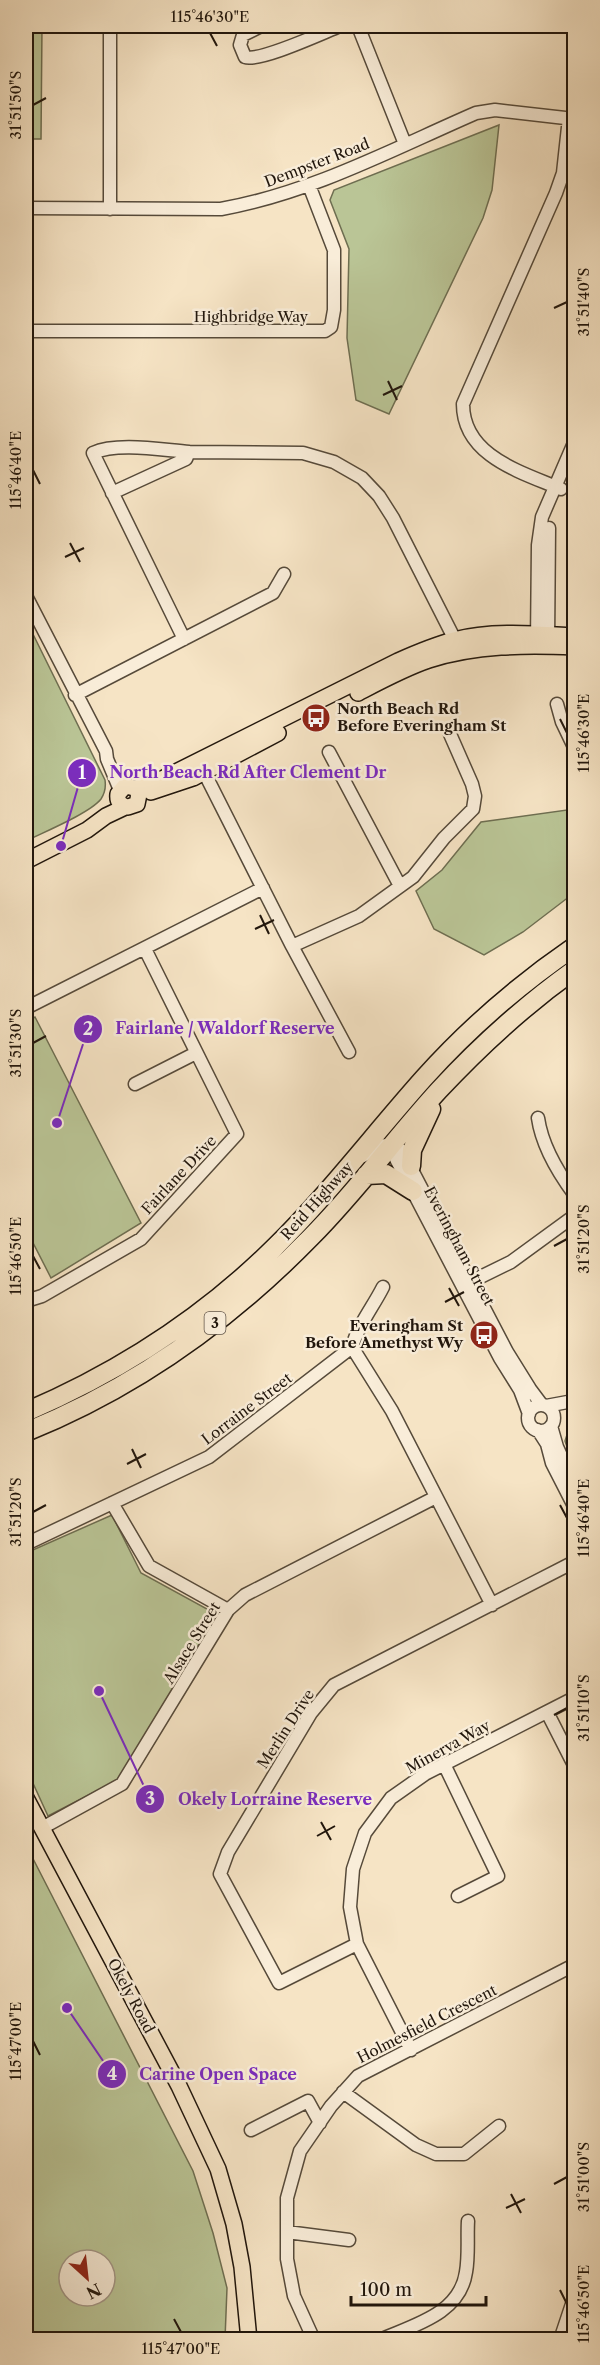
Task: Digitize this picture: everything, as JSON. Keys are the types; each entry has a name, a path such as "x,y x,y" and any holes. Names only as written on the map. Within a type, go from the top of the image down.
{"highway":[{"name":"Reid Highway","path":"26,1412 94,1380 176,1330 195,1315 273,1248 347,1168 425,1076 469,1032 532,977 574,947"},
{"name":"Reid Highway","path":"26,1432 108,1394 199,1336 262,1285 313,1236 366,1174 397,1152 439,1090 496,1033 574,970"},
{"path":"397,1152 412,1150 439,1090"},
{"path":"366,1174 386,1174 413,1191"}],"main road":[{"path":"26,850 128,795 154,783 202,767 398,661 456,646 492,647 574,636"},
{"path":"542,641 574,647"},
{"path":"26,861 87,830 128,795"},
{"name":"Okely Road","path":"26,1798 179,2086 218,2169 234,2224 242,2267 249,2340"}],"street":[{"path":"110,26 110,208"},
{"path":"261,26 243,35 240,45 244,57 251,59 264,56 340,26"},
{"path":"358,26 405,144"},
{"name":"Dempster Road","path":"26,208 221,209 248,204 309,185 476,113 495,110 572,119"},
{"path":"558,488 486,453 467,428 463,417 463,404 556,193 563,173 572,119"},
{"name":"Highbridge Way","path":"26,326 30,330 41,331 325,332 331,327 334,310 333,250 309,185"},
{"path":"542,641 549,523 558,488 574,443"},
{"path":"184,639 93,453 116,448 189,452 303,453 334,462 362,478 379,496 393,518 456,646"},
{"path":"112,493 186,459 189,452"},
{"path":"558,488 574,459"},
{"path":"75,695 273,593 284,574"},
{"path":"26,596 75,695 106,751 107,759 128,795"},
{"path":"557,704 562,722 574,747"},
{"path":"292,946 358,916 413,877 444,838 473,809 475,796 472,784 450,734"},
{"path":"329,752 400,886"},
{"path":"202,767 292,946 349,1052"},
{"path":"26,1008 263,888"},
{"name":"Fairlane Drive","path":"26,1301 42,1296 141,1239 237,1134 145,949"},
{"path":"135,1084 196,1053"},
{"path":"395,1112 388,1133 397,1152"},
{"path":"538,1118 541,1138 562,1179 574,1194"},
{"path":"347,1168 374,1148 382,1145 397,1152"},
{"name":"Everingham Street","path":"397,1152 413,1191 507,1352 535,1397 552,1411 557,1447 574,1484"},
{"name":"Everingham Street","path":"397,1152 467,1283 520,1390 529,1414 529,1422 538,1430 547,1444 552,1463 574,1506"},
{"path":"467,1283 511,1262 574,1216"},
{"name":"Lorraine Street","path":"26,1544 209,1457 352,1347 356,1331 383,1287"},
{"path":"352,1347 392,1411 492,1605"},
{"path":"529,1414 534,1407 574,1400"},
{"path":"538,1430 545,1430 574,1400"},
{"name":"Alsace Street","path":"42,1828 122,1784 228,1610 245,1595 436,1497"},
{"path":"112,1503 149,1566 228,1610"},
{"name":"Merlin Drive","path":"357,1944 279,1983 220,1874 228,1852 311,1713 334,1685 574,1562"},
{"name":"Minerva Way","path":"411,2049 357,1944 350,1907 353,1869 365,1833 391,1798 425,1774 574,1698"},
{"path":"548,1712 574,1765"},
{"path":"444,1764 498,1876 459,1896"},
{"name":"Holmesfield Crescent","path":"314,2340 294,2296 287,2259 287,2198 300,2151 343,2092 358,2076 574,1965"},
{"path":"343,2092 416,2145 436,2154 464,2154 499,2126"},
{"path":"251,2130 308,2101 320,2123"},
{"path":"380,2340 429,2319 447,2308 458,2294 466,2273 468,2221"},
{"path":"287,2232 349,2240"},
{"path":"560,2340 574,2298"},
{"path":"569,2340 574,2325"}],"green space":[{"path":"26,26 42,26 41,139 26,139"},
{"path":"499,125 492,190 483,218 389,414 356,400 347,338 349,249 330,200 334,190"},
{"path":"26,620 105,780 105,785 101,799 95,804 77,816 26,841"},
{"path":"574,809 574,893 523,932 484,955 434,929 416,891 442,870 481,822"},
{"path":"35,1017 141,1223 51,1278 26,1229 26,1022"},
{"path":"574,1413 574,1467 565,1441"},
{"path":"112,1515 141,1573 218,1615 118,1780 48,1816 26,1768 26,1553"},
{"path":"26,1845 193,2171 213,2233 227,2288 225,2339 26,2339"}],"place":[{"name":"North Beach Rd Before Everingham St","path":"316,718"},
{"name":"North Beach Rd After Clement Dr","path":"61,846"},
{"name":"Fairlane / Waldorf Reserve","path":"57,1123"},
{"name":"Everingham St Before Amethyst Wy","path":"484,1335"},
{"name":"Okely Lorraine Reserve","path":"99,1691"},
{"name":"Carine Open Space","path":"67,2008"}]}
